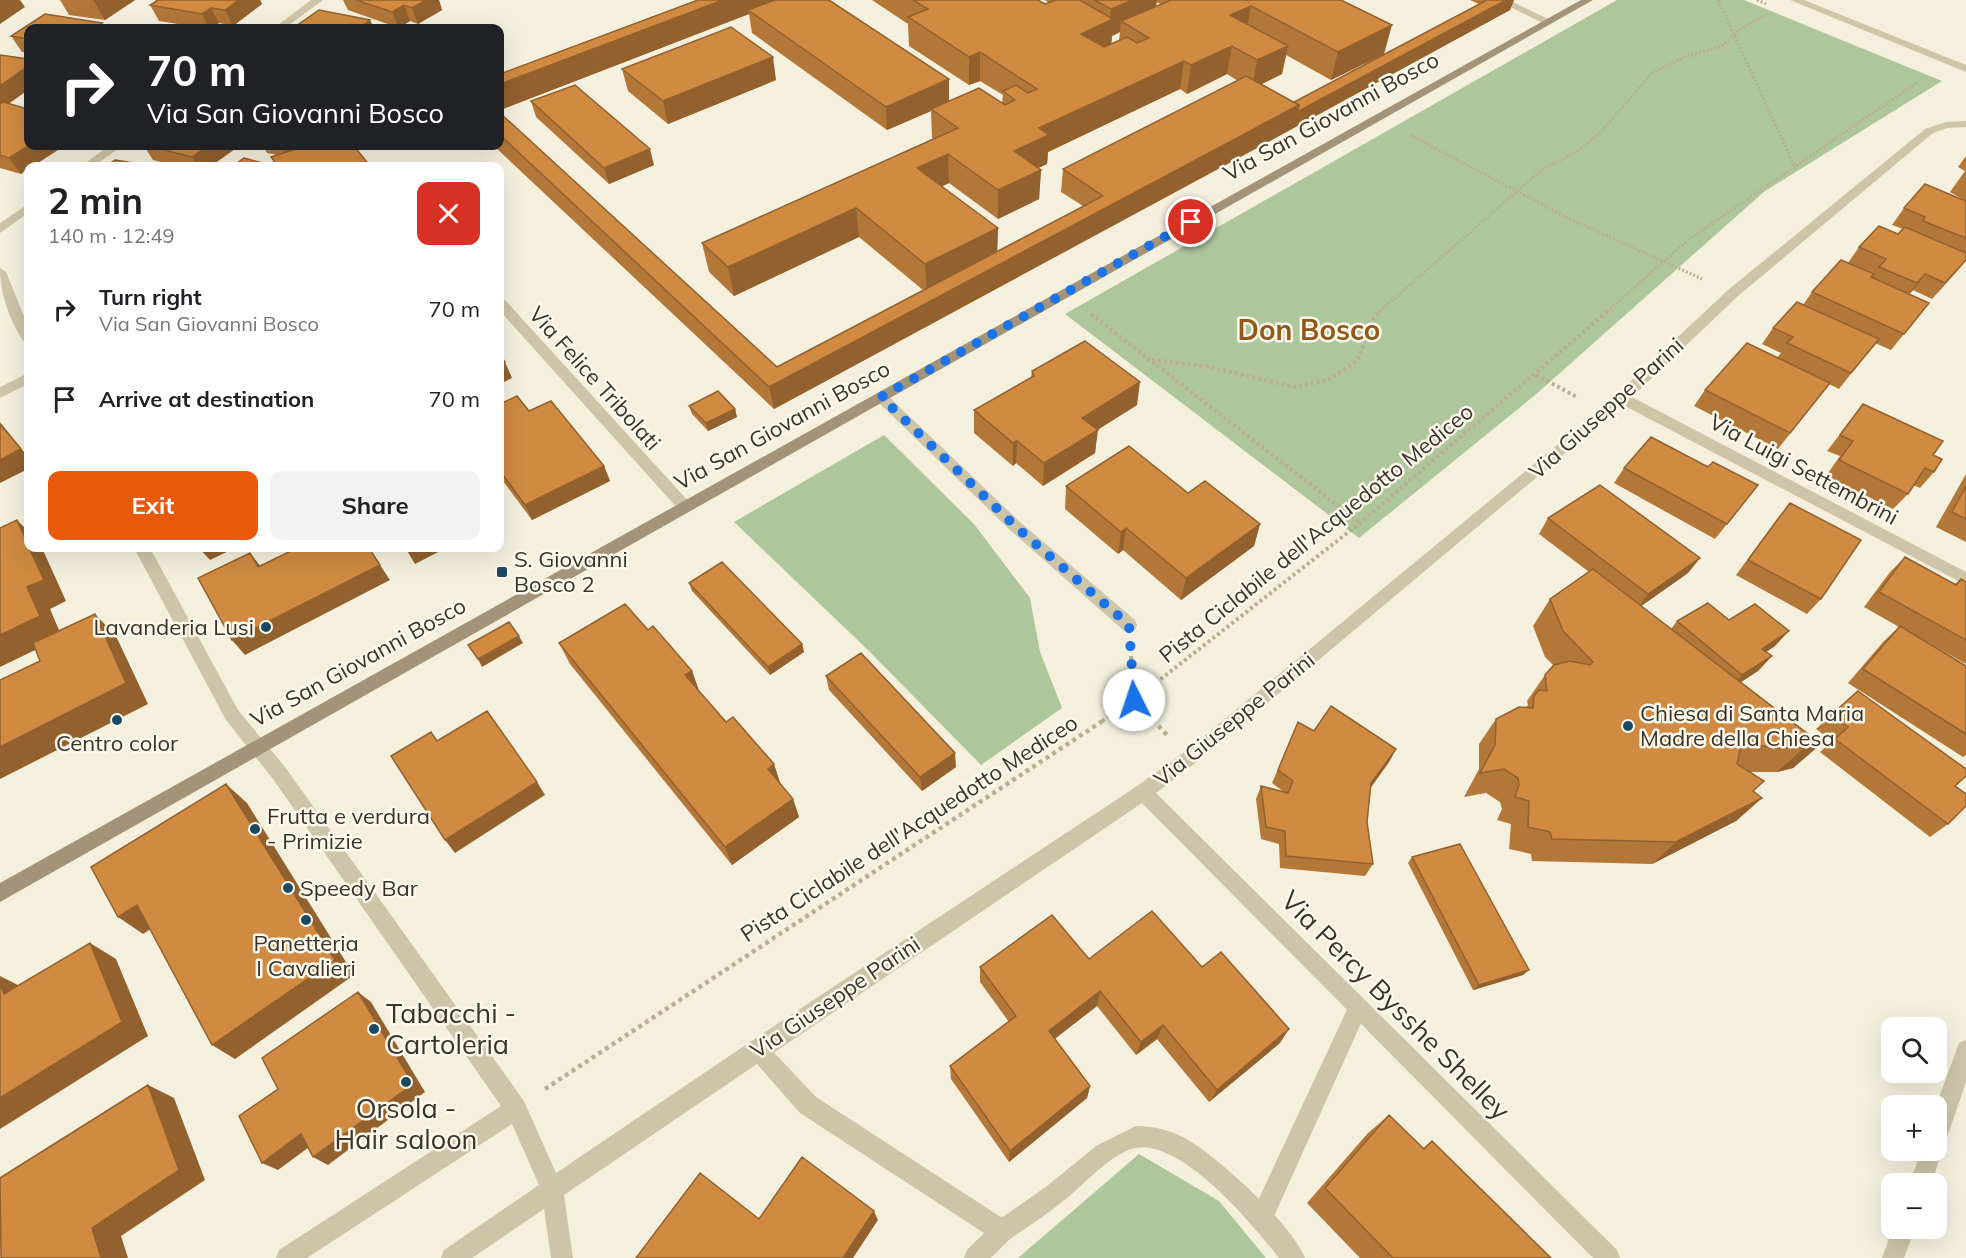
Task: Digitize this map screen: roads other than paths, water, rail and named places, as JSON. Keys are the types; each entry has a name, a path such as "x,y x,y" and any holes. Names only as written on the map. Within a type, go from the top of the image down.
{"main road":[{"name":"Via San Giovanni Bosco","path":"0,893 1588,0"}],"street":[{"path":"285,24 318,0"},
{"path":"1501,0 1549,22"},
{"path":"1795,0 1966,69"},
{"name":"Via Giuseppe Parini","path":"452,1258 757,1049 1143,792 1192,756 1606,412 1733,293 1929,131 1946,125 1965,124"},
{"path":"93,162 110,150"},
{"path":"0,229 24,211"},
{"path":"0,272 24,330"},
{"name":"Via Felice Tribolati","path":"504,307 685,507"},
{"path":"0,393 24,380"},
{"path":"881,397 1015,526 1129,625"},
{"name":"Via Luigi Settembrini","path":"1622,398 1966,579"},
{"path":"144,552 232,715 279,773 516,1109 552,1189 562,1258"},
{"name":"Via Percy Bysshe Shelley","path":"1143,792 1609,1258"},
{"path":"1262,1217 1358,1008"},
{"path":"757,1049 808,1105 1002,1231"},
{"path":"1947,1107 1966,1050"},
{"path":"287,1258 516,1109"},
{"path":"975,1258 1002,1231 1053,1196 1112,1148 1138,1136 1159,1138 1221,1177 1262,1217 1294,1258"},
{"path":"1893,1258 1900,1239"}],"place":[{"name":"S. Giovanni Bosco 2","path":"502,572"},
{"name":"Lavanderia Lusi","path":"266,627"},
{"name":"Centro color","path":"117,720"},
{"name":"Chiesa di Santa Maria Madre della Chiesa","path":"1628,726"},
{"name":"Frutta e verdura - Primizie","path":"255,829"},
{"name":"Speedy Bar","path":"288,888"},
{"name":"Panetteria I Cavalieri","path":"306,920"},
{"name":"Tabacchi - Cartoleria","path":"374,1029"},
{"name":"Orsola - Hair saloon","path":"406,1082"}],"district":[{"name":"Don Bosco","path":"1309,329"}]}
